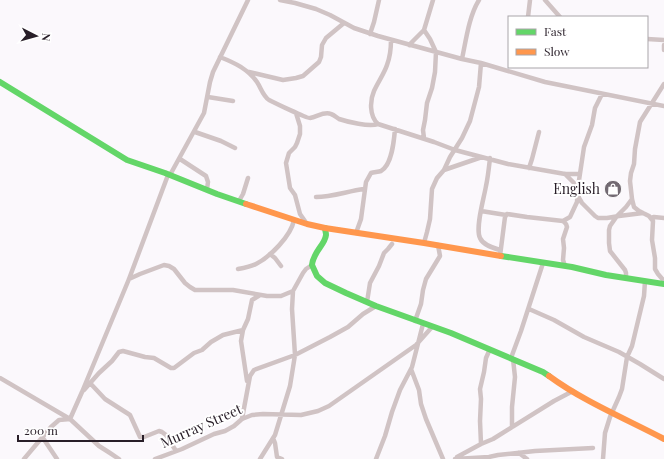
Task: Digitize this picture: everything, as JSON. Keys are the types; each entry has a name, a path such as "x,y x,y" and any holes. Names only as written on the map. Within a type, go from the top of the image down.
{"street":[{"path":"70,419 129,279 169,175 180,159 204,113 211,77 248,0"},
{"path":"280,0 316,9 354,28 391,40 462,59 512,70 545,82 664,106"},
{"path":"370,34 379,0"},
{"path":"409,44 424,30 434,0"},
{"path":"462,59 470,23 479,0"},
{"path":"528,16 530,0"},
{"path":"545,0 559,16"},
{"path":"249,72 283,80 303,76 320,60 324,41 344,23"},
{"path":"424,30 436,52 434,80 427,105 423,130 424,138"},
{"path":"648,39 664,40"},
{"path":"378,124 374,120 372,113 373,96 374,90 383,76 387,64 391,48 391,40"},
{"path":"664,45 664,50"},
{"path":"220,57 249,72 267,98 308,118 329,114 347,121 369,125 378,124 424,138 455,150 483,156 508,164 565,174 580,174"},
{"path":"424,243 430,219 432,189 462,138 470,121 479,87 481,63"},
{"path":"0,82 127,160 217,194 307,224 356,233 500,253 606,275 664,283"},
{"path":"664,84 640,122 634,162 630,174 634,208 651,218 653,223 652,244 655,258 655,269 664,283"},
{"path":"481,211 563,221 570,217 577,202 584,147 591,128 595,108 602,94"},
{"path":"208,97 234,101"},
{"path":"296,113 300,125 300,134 296,145 287,156 286,165 290,188 295,196 300,214 307,224"},
{"path":"356,233 361,215 366,182 370,174 380,171 388,164 395,130"},
{"path":"195,132 235,148"},
{"path":"529,168 539,132"},
{"path":"444,170 483,156"},
{"path":"490,158 487,184 478,227 480,239 500,253"},
{"path":"180,159 206,176 208,182 207,189"},
{"path":"565,174 574,183 582,203 597,217 604,218 643,213"},
{"path":"239,201 248,178"},
{"path":"316,197 364,189"},
{"path":"626,277 625,270 612,255 609,249 609,229 617,216 632,199"},
{"path":"500,253 506,215"},
{"path":"651,218 664,218"},
{"path":"238,269 255,264 270,254 292,227 294,220"},
{"path":"563,221 567,226 563,239 563,260 565,266"},
{"path":"325,228 326,235 324,241 314,256 312,265 317,276 325,283 376,306 490,349 543,372 558,383 664,439"},
{"path":"367,302 370,283 380,266 384,253 392,244"},
{"path":"415,321 421,304 426,279 440,256 438,245"},
{"path":"270,254 281,266"},
{"path":"512,427 515,377 512,358 543,263"},
{"path":"129,279 164,265 174,269 185,283 195,290 225,289 275,297 293,291"},
{"path":"260,459 273,438 282,415 290,386 295,355 292,304 293,291 303,273 312,265"},
{"path":"603,459 605,434 609,418 622,389 627,357 632,346 643,300 645,281"},
{"path":"248,384 241,345 243,330 248,319 253,294"},
{"path":"253,299 260,295"},
{"path":"242,419 248,384 252,372 257,368 295,355 330,337 376,306"},
{"path":"529,309 554,320 584,337 612,349 664,379"},
{"path":"376,459 400,390 411,370 423,324"},
{"name":"Murray Street","path":"155,459 234,426 242,419 252,415 296,416 304,415 330,406 391,364 418,343 432,327"},
{"path":"82,392 120,352 123,351 154,358 171,368 174,368 194,353 202,350 211,342 223,335 243,330"},
{"path":"481,444 480,389 486,358 490,349"},
{"path":"245,364 257,368"},
{"path":"411,370 419,390 423,411 443,459"},
{"path":"0,378 70,419 99,446 119,459"},
{"path":"90,383 105,399 130,415 142,438 159,431 162,432 166,435 176,451"},
{"path":"454,459 493,439 554,401 573,391"},
{"path":"24,459 51,427 59,420 70,419"},
{"path":"42,438 57,459"},
{"path":"273,438 277,457 282,459"},
{"path":"454,459 489,458 498,455 555,449 593,448"},
{"path":"518,453 527,459"}],"traffic: fast":[{"path":"0,82 127,160 246,204"},
{"path":"325,228 326,235 324,242 314,256 312,265 317,276 325,283 376,306 451,333 543,372 549,376"},
{"path":"501,256 664,284"}],"traffic: slow":[{"path":"246,204 307,224 325,228 501,256"},
{"path":"549,376 590,402 664,439"}],"place":[{"name":"English","path":"613,189"}]}
